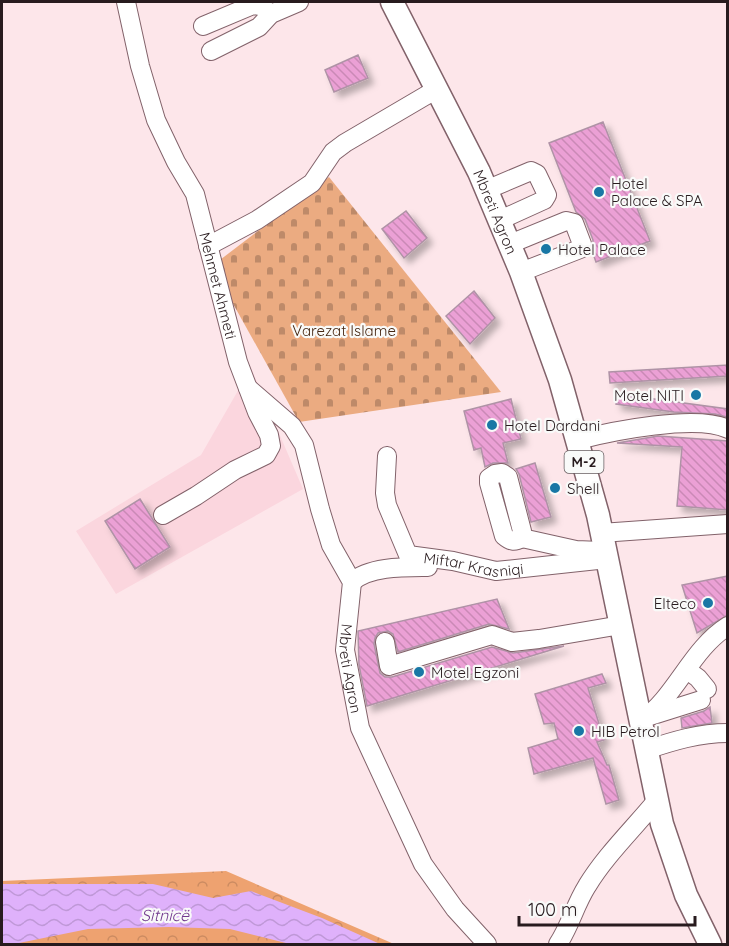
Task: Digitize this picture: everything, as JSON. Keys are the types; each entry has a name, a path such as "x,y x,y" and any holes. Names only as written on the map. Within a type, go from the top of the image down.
{"main road":[{"name":"Mbreti Agron","path":"392,2 500,220 560,380 578,440 606,553 644,719 646,750 671,853 686,895 710,945"}],"street":[{"name":"Mehmet Ahmeti","path":"126,2 140,66 156,120 176,162 195,194 238,362 269,435 271,446 269,452 235,470 163,515"},
{"path":"211,51 260,27 271,14 299,2"},
{"path":"203,26 253,5 261,6 271,14"},
{"path":"208,246 257,220 312,183 333,152 345,143 437,89"},
{"path":"486,190 531,171 537,174 547,195 544,200 500,220"},
{"path":"510,243 566,221 574,223 582,243 580,249 521,272"},
{"path":"248,388 292,426 304,445 331,544 352,582 357,577 395,567 456,570 499,582 532,576 606,553 728,524"},
{"path":"578,440 635,428 701,422 728,429"},
{"name":"Miftar Krasniqi","path":"387,456 385,494 387,505 408,555 453,561 496,571 606,553"},
{"path":"522,538 576,550 606,553"},
{"name":"Mbreti Agron","path":"352,582 345,651 360,728 423,864 455,909 487,945"},
{"path":"385,642 389,666 492,635 512,642 621,625"},
{"path":"644,719 712,639 728,626"},
{"path":"644,719 704,695 698,678 687,670"},
{"path":"646,750 687,738 728,733"},
{"path":"558,945 567,931 585,888 598,869 657,800"}],"shaded area":[{"path":"251,368 303,489 116,594 76,531 201,455"}],"green space":[{"name":"Varezat Islame","path":"329,177 501,392 299,422 212,266"},
{"path":"226,871 394,944 2,944 2,881"}],"water":[{"name":"Sitnicë","path":"2,884 153,884 213,898 251,891 322,918 380,944 290,944 230,929 169,927 88,929 14,944 2,944"}],"building":[{"path":"358,55 368,78 334,92 325,70"},
{"name":"Hotel Palace & SPA","path":"603,122 650,241 596,262 592,251 593,240 585,219 576,212 549,143"},
{"path":"406,211 427,238 404,258 382,229"},
{"path":"474,291 495,318 470,344 446,316"},
{"path":"728,365 728,376 610,383 609,372"},
{"path":"617,394 728,409 727,417 616,404"},
{"name":"Hotel Dardani","path":"511,399 521,439 503,443 508,463 493,463 485,467 481,448 474,450 464,411"},
{"path":"658,436 728,441 728,510 677,506 682,447 617,443"},
{"path":"535,463 551,517 531,522 516,469"},
{"path":"140,499 170,547 135,569 105,521"},
{"name":"Elteco","path":"728,576 728,615 697,633 682,585"},
{"path":"497,599 509,629 489,624 398,652 393,634 388,631 378,633 374,644 380,673 385,677 392,677 492,647 513,653 564,646 367,706 359,665 358,631"},
{"name":"HIB Petrol","path":"602,674 606,683 588,688 604,740 597,742 609,765 619,800 606,804 593,758 534,774 528,748 558,739 554,723 544,724 535,694"},
{"path":"710,707 712,723 682,728 681,718"}],"place":[{"name":"Hotel Palace & SPA","path":"599,192"},
{"name":"Hotel Palace","path":"546,249"},
{"name":"Motel NITI","path":"696,395"},
{"name":"Hotel Dardani","path":"492,425"},
{"name":"Shell","path":"555,488"},
{"name":"Elteco","path":"708,603"},
{"name":"Motel Egzoni","path":"419,672"},
{"name":"HIB Petrol","path":"579,731"}]}
